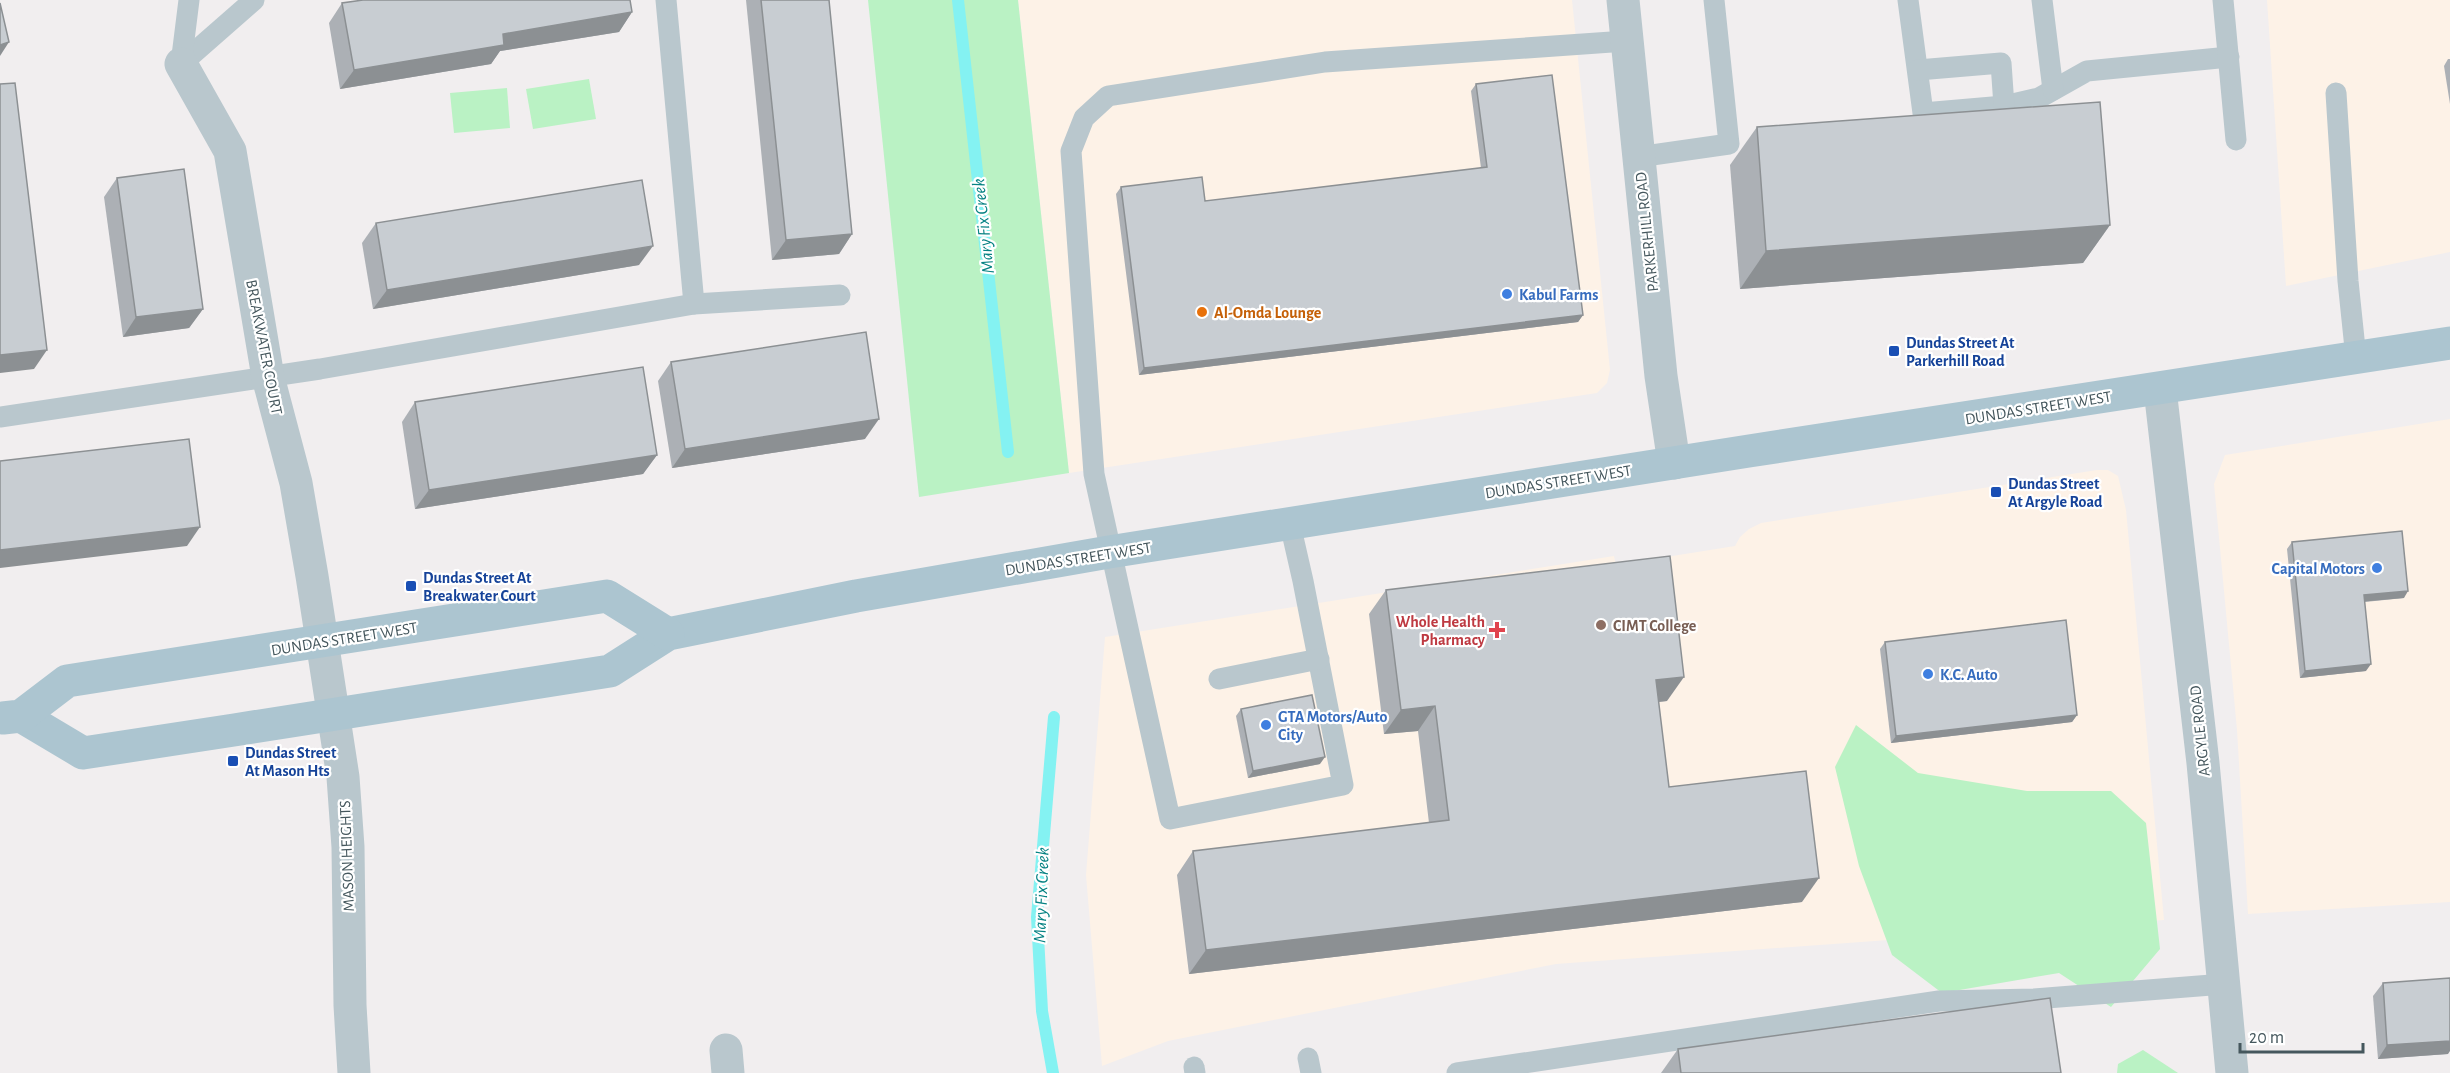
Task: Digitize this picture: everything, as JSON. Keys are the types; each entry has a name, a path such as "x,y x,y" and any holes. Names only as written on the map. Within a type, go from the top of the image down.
{"main road":[{"name":"DUNDAS STREET WEST","path":"11,717 82,753 610,671 668,634 856,596 1109,552 1674,462 2450,343"},
{"name":"DUNDAS STREET WEST","path":"11,717 67,681 607,596 668,634"}],"street":[{"name":"PARKERHILL ROAD","path":"1623,0 1661,376 1674,462"},
{"name":"BREAKWATER COURT","path":"181,64 230,151 268,377 296,483 322,641"},
{"name":"ARGYLE ROAD","path":"2160,389 2202,752 2232,1073"},
{"name":"MASON HEIGHTS","path":"322,641 343,777 348,847 350,1005 354,1073"}],"lane":[{"path":"181,64 189,0"},
{"path":"181,64 254,0"},
{"path":"666,0 694,304"},
{"path":"1638,157 1730,144 1714,0"},
{"path":"1908,0 1923,113 2004,106 2039,98 2087,71 2229,57"},
{"path":"2042,0 2053,90"},
{"path":"2223,0 2236,140"},
{"path":"1290,524 1343,786 1170,819 1125,612 1109,552 1094,474 1071,151 1084,118 1108,96 1325,62 1626,40"},
{"path":"1918,70 2001,63 2004,106"},
{"path":"2336,93 2348,281 2356,358"},
{"path":"0,417 268,377 694,304 840,295"},
{"path":"1219,679 1319,659"},
{"path":"1457,1073 1939,1001 2034,999 2224,984"}],"shaded area":[{"path":"1018,0 1572,0 1610,370 1607,383 1597,393 1069,473"},
{"path":"2267,0 2450,0 2450,252 2286,286"},
{"path":"2450,419 2450,902 2248,914 2237,730 2214,484 2225,455"},
{"path":"2108,470 2118,476 2126,510 2164,920 1556,964 1168,1041 1102,1066 1086,875 1105,637 1614,556 1616,565 1735,546 1740,537 1749,529 1761,523"}],"green space":[{"path":"868,0 1018,0 1069,473 919,497"},
{"path":"589,79 596,119 533,129 526,89"},
{"path":"507,88 510,128 454,133 450,93"},
{"path":"1856,725 1918,773 2027,791 2111,791 2146,823 2160,949 2111,1007 2059,973 1942,993 1892,955 1859,866 1835,767"},
{"path":"2143,1050 2178,1073 2117,1073 2118,1064"}],"building":[{"path":"363,0 630,0 632,12 503,34 504,45 354,70 342,3"},
{"path":"761,0 829,0 852,234 786,240"},
{"path":"0,3 9,42 0,45"},
{"path":"1552,75 1583,315 1144,368 1121,187 1202,177 1205,201 1487,167 1476,84"},
{"path":"15,83 47,350 0,355 0,84"},
{"path":"2100,102 2110,225 1766,251 1757,127"},
{"path":"184,169 203,309 136,317 117,178"},
{"path":"642,180 653,246 387,290 376,223"},
{"path":"866,332 879,419 685,449 671,362"},
{"path":"643,367 657,455 429,490 415,402"},
{"path":"189,439 200,527 0,550 0,461"},
{"path":"2402,531 2408,591 2364,595 2371,664 2305,671 2292,542"},
{"path":"1670,556 1684,677 1656,680 1669,787 1806,771 1819,878 1206,950 1193,851 1449,820 1435,706 1401,710 1386,590"},
{"path":"2066,620 2077,715 1896,736 1885,642"},
{"path":"1312,695 1325,757 1253,771 1241,709"},
{"path":"2450,978 2450,1041 2387,1045 2383,983"},
{"path":"2050,998 2061,1073 1681,1073 1678,1049"}],"waterway":[{"name":"Mary Fix Creek","path":"958,0 1008,452"},
{"name":"Mary Fix Creek","path":"1053,1073 1042,1011 1037,917 1054,717"}],"place":[{"name":"Kabul Farms","path":"1507,294"},
{"name":"Al-Omda Lounge","path":"1202,312"},
{"name":"Dundas Street At Parkerhill Road","path":"1894,351"},
{"name":"Dundas Street At Argyle Road","path":"1996,492"},
{"name":"Capital Motors","path":"2377,568"},
{"name":"Dundas Street At Breakwater Court","path":"411,586"},
{"name":"CIMT College","path":"1601,625"},
{"name":"Whole Health Pharmacy","path":"1497,630"},
{"name":"K.C. Auto","path":"1928,674"},
{"name":"GTA Motors/Auto City","path":"1266,725"},
{"name":"Dundas Street At Mason Hts","path":"233,761"}]}
